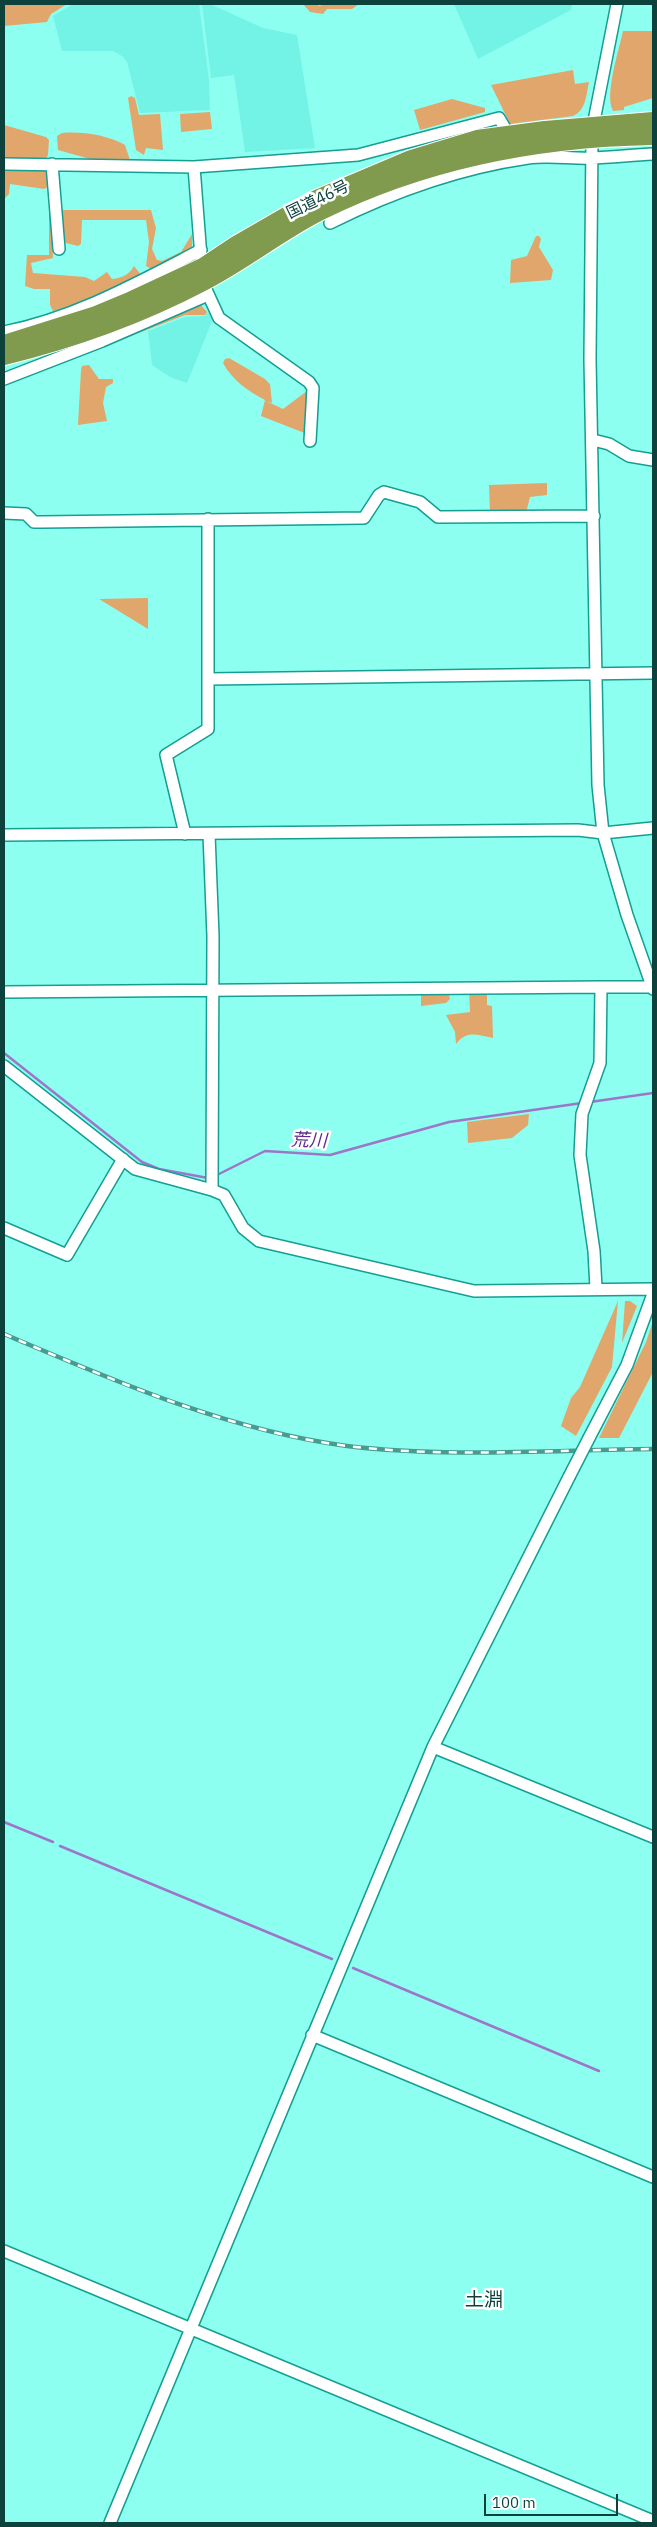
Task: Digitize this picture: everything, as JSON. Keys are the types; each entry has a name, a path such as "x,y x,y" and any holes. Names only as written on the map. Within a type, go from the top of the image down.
{"highway":[{"name":"国道46号","path":"4,356 70,338 137,314 204,274 320,211 414,173 487,154 653,121"},
{"name":"国道46号","path":"4,344 96,315 204,274 270,225 314,200 411,159 477,140 509,135 593,133 653,136"},
{"path":"4,365 70,338"}],"street":[{"path":"4,992 653,988 627,915 603,833 598,785 590,359 592,158 593,133 617,4"},
{"path":"4,164 194,167 358,155 500,118 509,135"},
{"path":"330,223 357,210 438,178 466,171 528,158 562,156 592,158 653,154"},
{"path":"52,164 59,249"},
{"path":"194,167 204,274 219,318 309,382 312,388 310,441"},
{"path":"4,332 60,317 113,295 204,274"},
{"path":"4,379 102,341 204,274"},
{"path":"593,440 609,444 629,456 653,460"},
{"path":"4,513 26,514 34,522 364,518 379,495 384,492 420,502 438,517 594,516"},
{"path":"184,834 166,755 208,729 208,519"},
{"path":"209,679 653,673"},
{"path":"4,835 578,830 603,833 653,828"},
{"path":"110,2523 433,1746 588,1438 627,1365 653,1294 596,1288 474,1290 267,1243 250,1236 243,1228 224,1195 213,1182 213,991 209,834"},
{"path":"596,1288 594,1251 580,1155 584,1105 600,1063 601,987"},
{"path":"4,1066 135,1169 213,1182"},
{"path":"4,1228 67,1255 123,1159"},
{"path":"433,1746 653,1837"},
{"path":"312,2035 653,2177"},
{"path":"4,2251 653,2521"}],"shaded area":[{"path":"4,4 67,4 51,14 47,22 4,26"},
{"path":"73,4 199,4 209,80 210,110 140,113 127,62 122,56 113,51 62,51 53,16"},
{"path":"202,4 210,4 263,28 297,35 315,148 245,152 234,75 211,78"},
{"path":"303,4 318,4 319,6 326,4 359,4 352,9 327,9 323,14 310,12"},
{"path":"454,4 572,4 571,10 478,59"},
{"path":"623,31 653,31 653,98 624,107 624,110 613,111 610,94 611,84"},
{"path":"573,70 575,84 589,82 583,106 573,116 510,124 491,85"},
{"path":"131,96 135,98 139,115 160,114 163,150 146,148 144,155 136,150 128,98"},
{"path":"452,99 485,108 485,112 420,130 414,110"},
{"path":"210,112 212,129 181,132 180,114"},
{"path":"4,125 46,137 49,140 48,155 45,160 5,159"},
{"path":"62,133 94,134 111,139 125,145 130,160 97,161 58,150 57,136"},
{"path":"4,169 50,171 51,185 44,189 10,184 9,194 4,199"},
{"path":"61,210 151,210 156,228 152,249 157,260 162,261 181,252 192,234 192,248 188,253 154,271 146,266 149,242 146,220 82,220 81,244 78,246 66,243 62,238"},
{"path":"49,214 52,217 53,258 31,263 33,273 85,277 94,281 107,272 112,279 122,277 130,272 134,266 142,276 84,302 53,311 50,305 50,289 34,289 25,286 27,255 49,255"},
{"path":"536,236 539,236 541,239 539,247 553,270 551,280 510,283 511,260 527,256"},
{"path":"200,304 207,312 205,315 185,315 113,343"},
{"path":"208,312 213,319 187,383 170,377 152,365 148,331 185,317 205,316"},
{"path":"229,358 265,379 270,384 272,403 266,401 283,409 307,391 307,434 261,416 265,400 247,389 231,375 223,363 225,359"},
{"path":"89,365 99,379 113,379 113,383 106,387 103,403 107,421 78,425 81,370 82,366"},
{"path":"547,483 547,495 530,497 526,513 490,513 489,485"},
{"path":"148,598 148,629 99,599"},
{"path":"448,990 450,999 446,1003 421,1006 421,991"},
{"path":"469,991 487,991 487,1005 492,1006 493,1038 468,1035 456,1044 455,1032 446,1015 470,1012"},
{"path":"529,1114 528,1125 512,1138 468,1143 467,1122"},
{"path":"618,1301 612,1367 576,1436 561,1426 571,1398 580,1387"},
{"path":"625,1301 630,1301 637,1306 622,1343"},
{"path":"653,1321 653,1372 619,1438 599,1438 646,1342"}],"waterway":[{"name":"荒川","path":"4,1053 142,1162 159,1169 208,1178"},
{"name":"荒川","path":"590,1102 653,1093"},
{"name":"荒川","path":"215,1176 265,1151 330,1155 449,1122 582,1103"},
{"path":"4,1822 53,1842"},
{"path":"60,1846 332,1959"},
{"path":"353,1968 599,2071"}],"railway":[{"path":"4,1334 172,1402 215,1416 302,1439 347,1446 423,1452 653,1449"}],"district":[{"name":"土淵","path":"484,2301"}]}
